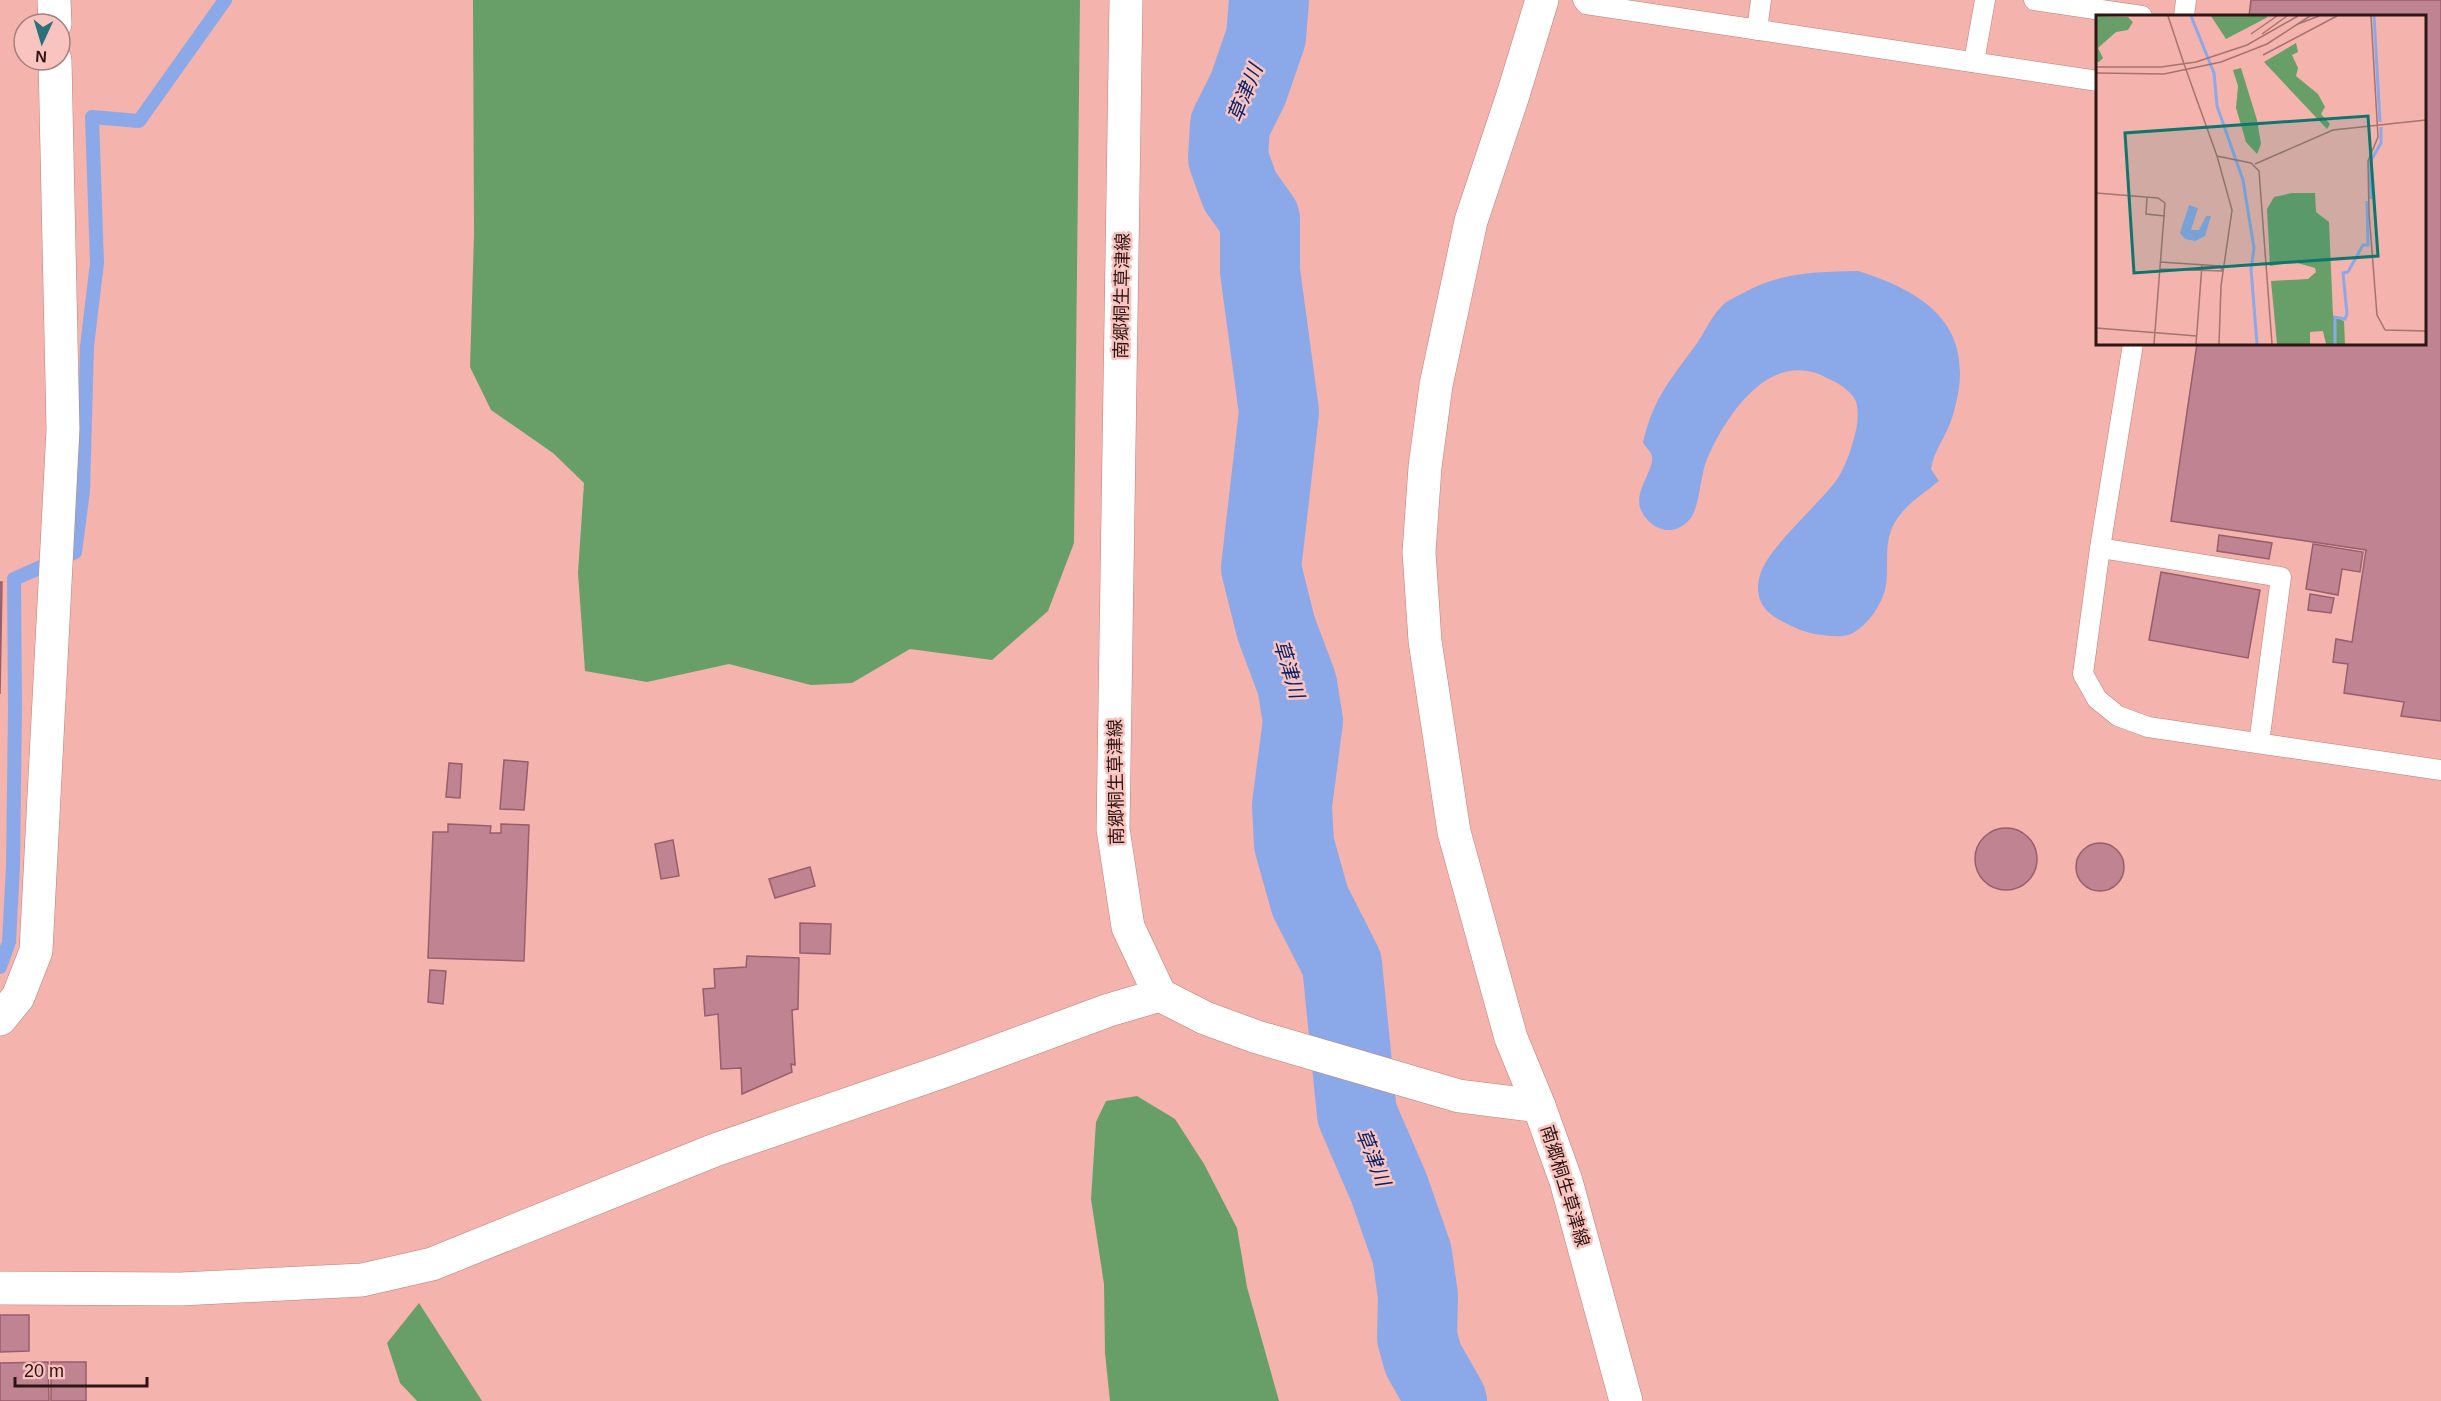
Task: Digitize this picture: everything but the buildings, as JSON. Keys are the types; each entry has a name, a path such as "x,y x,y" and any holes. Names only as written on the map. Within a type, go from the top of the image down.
{"street":[{"name":"南郷桐生草津線","path":"1126,0 1113,829 1128,927 1160,995 1204,1018 1257,1037 1459,1096 1539,1106 1564,1173 1626,1401"},
{"path":"1539,1106 1512,1038 1454,832 1425,641 1419,552 1425,467 1436,385 1471,222 1514,95 1542,0"},
{"path":"0,1019 18,997 36,951 63,429 55,72"},
{"path":"0,1288 181,1289 362,1280 432,1264 715,1150 944,1071 1109,1010 1160,995"}],"lane":[{"path":"1583,0 1586,4 2096,81"},
{"path":"1757,30 1761,0"},
{"path":"1974,62 1985,0"},
{"path":"2034,0 2135,15"},
{"path":"2184,15 2186,0"},
{"path":"2133,345 2100,548 2083,674 2097,699 2118,716 2148,727 2441,770"},
{"path":"2100,548 2281,577 2259,743"}],"green space":[{"path":"473,0 1080,0 1074,543 1048,611 992,660 910,649 852,683 811,685 729,664 647,682 585,671 578,573 584,483 553,453 491,410 470,367 474,235"},
{"path":"1137,1096 1175,1119 1204,1164 1237,1228 1247,1287 1279,1401 1110,1401 1105,1353 1104,1284 1091,1199 1096,1122 1106,1101"},
{"path":"419,1303 482,1401 417,1401 400,1383 387,1343"}],"water":[{"path":"1858,271 1909,292 1929,306 1944,322 1954,340 1960,363 1959,388 1952,418 1931,469 1939,481 1904,510 1891,530 1886,585 1881,600 1873,615 1855,632 1832,636 1804,631 1773,616 1761,603 1758,587 1760,575 1773,552 1830,488 1844,466 1856,431 1858,413 1854,398 1849,392 1835,382 1808,371 1789,371 1771,378 1754,389 1726,422 1707,459 1693,515 1683,526 1676,529 1656,527 1650,523 1641,510 1639,503 1641,489 1652,462 1652,457 1643,442 1657,401 1725,303 1757,286 1785,277"}],"waterway":[{"path":"0,967 9,942 13,866 14,579 75,552 83,491 87,346 97,263 92,117 139,121 225,0"},
{"name":"草津川","path":"1269,0 1266,37 1248,89 1230,125 1228,158 1240,191 1260,219 1260,271 1279,412 1261,568 1276,628 1297,684 1303,721 1292,805 1294,844 1310,901 1342,964 1357,1114 1389,1188 1412,1254 1418,1296 1417,1337 1423,1359 1447,1401"}]}
